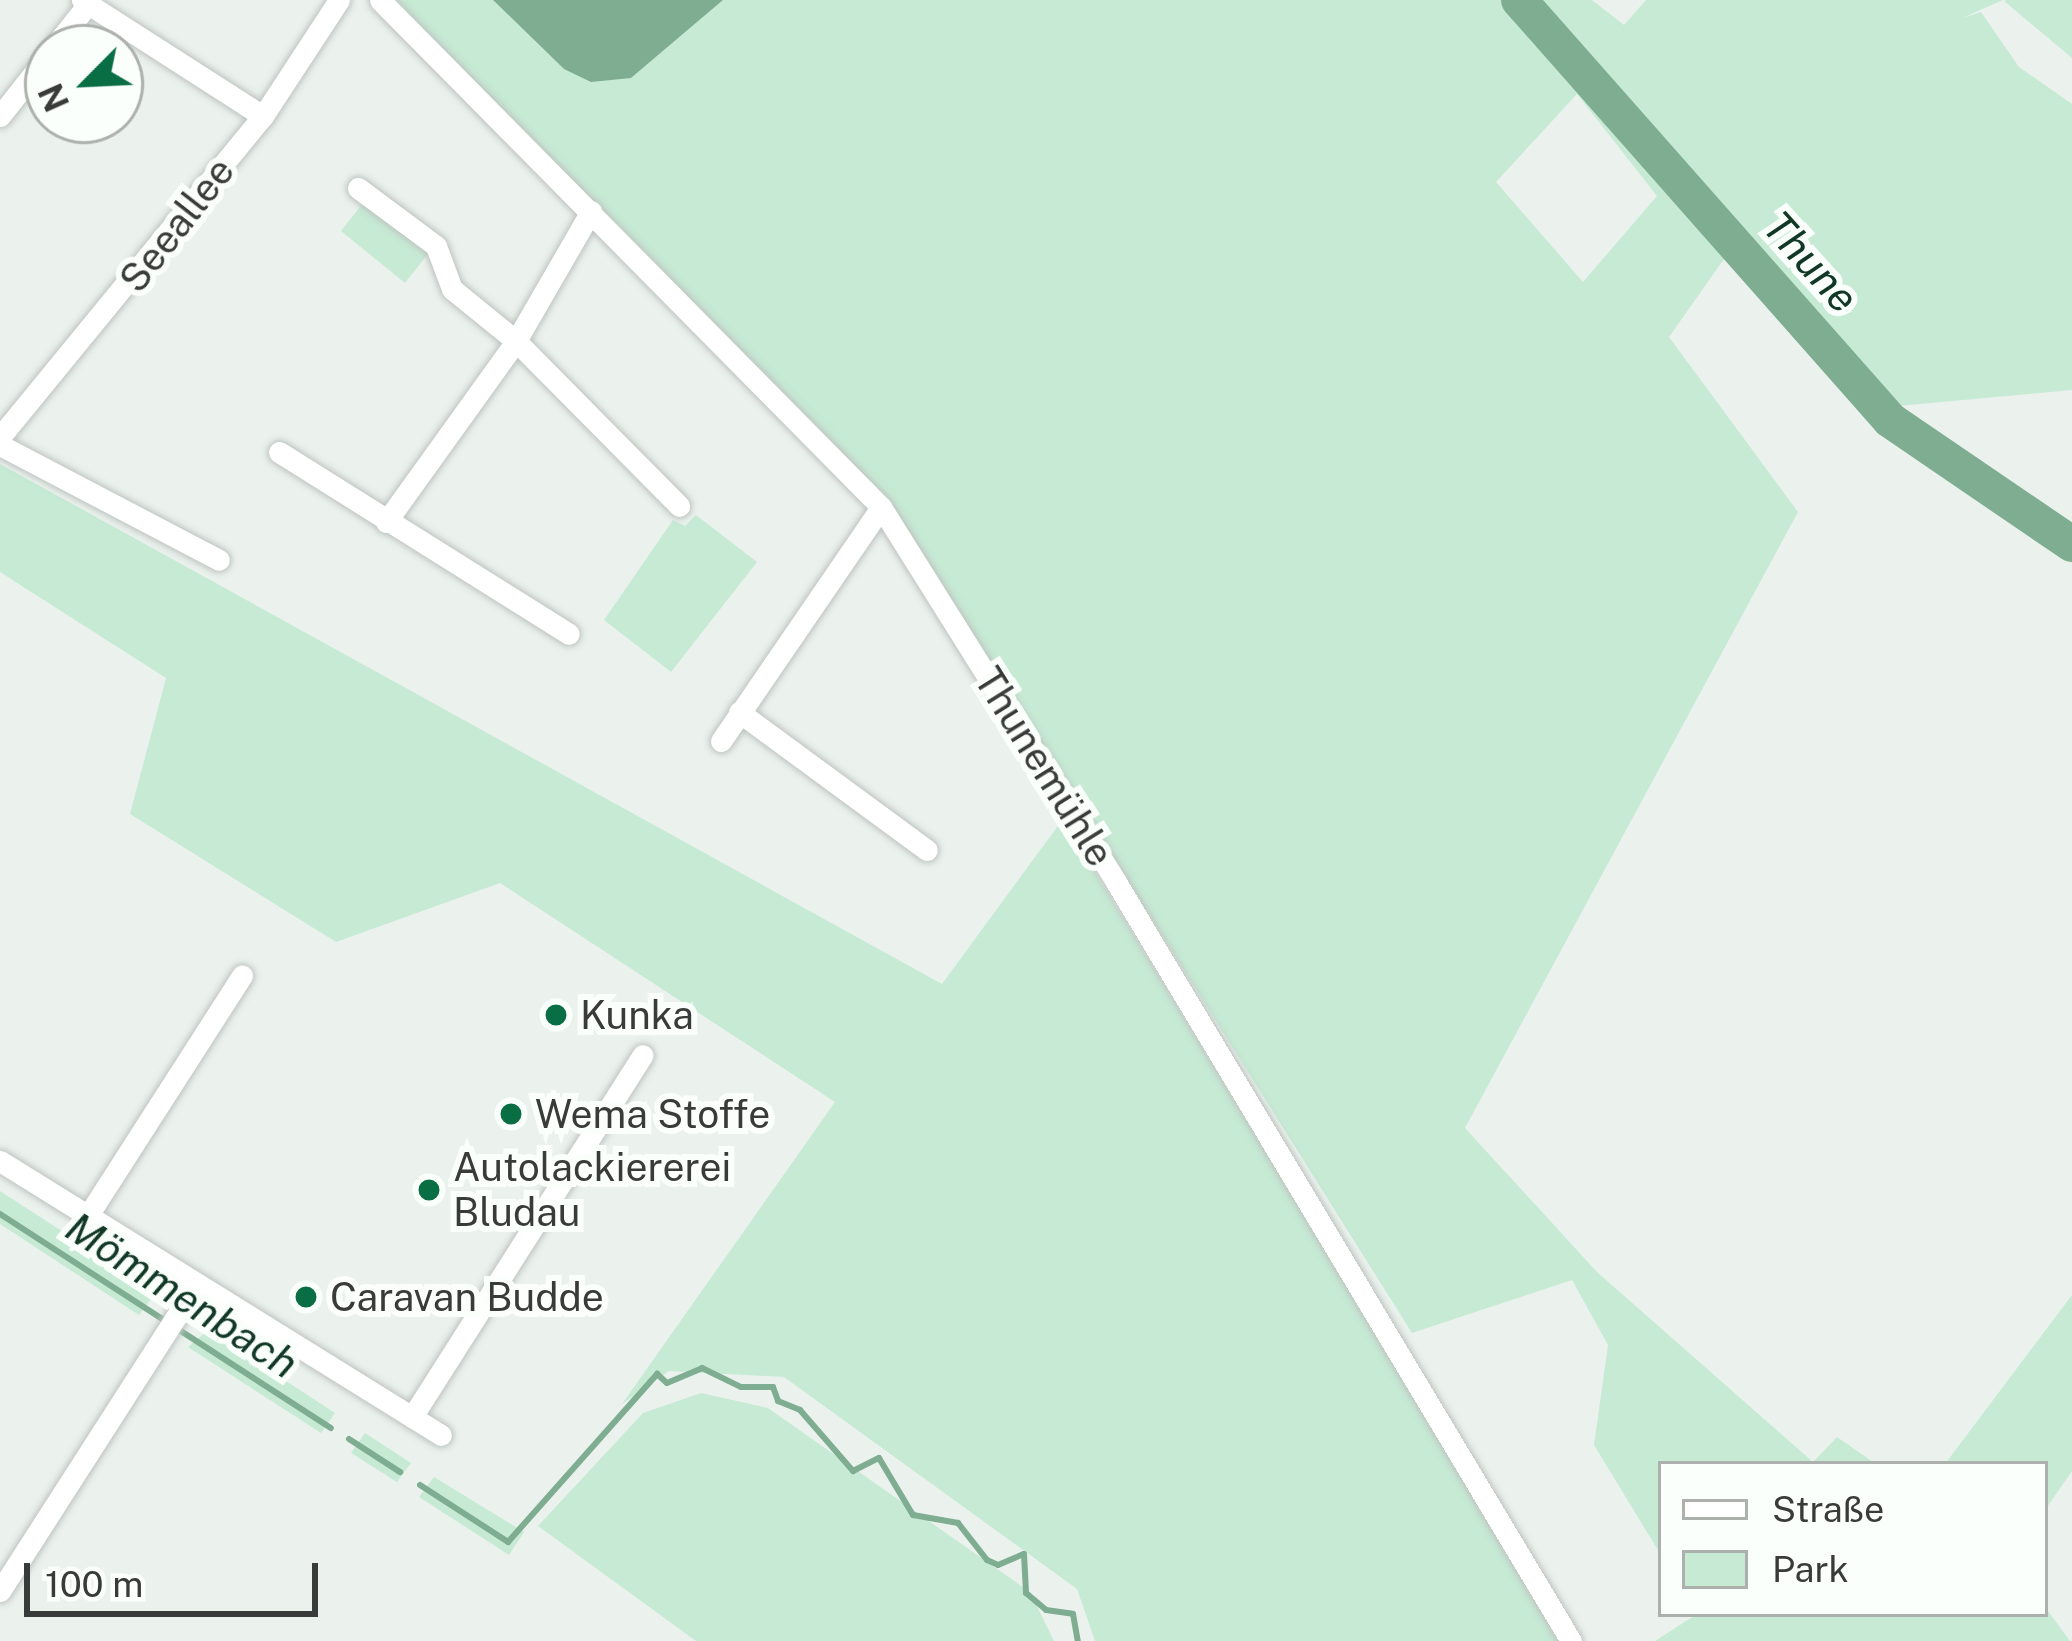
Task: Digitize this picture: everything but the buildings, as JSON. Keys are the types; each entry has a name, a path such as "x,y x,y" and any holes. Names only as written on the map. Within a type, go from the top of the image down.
{"street":[{"name":"Seeallee","path":"0,441 263,116 339,0"},
{"name":"Thunemühle","path":"380,0 881,507 1116,882 1571,1641"},
{"path":"85,2 263,116"},
{"path":"0,116 24,85"},
{"path":"358,188 436,247 452,289 516,341 679,506"},
{"path":"386,522 516,341 591,211"},
{"path":"0,441 218,560"},
{"path":"279,452 569,634"},
{"path":"721,741 881,507"},
{"path":"740,712 927,850"},
{"path":"86,1217 242,976"},
{"path":"412,1418 643,1055"},
{"path":"0,1161 195,1287 441,1435"},
{"path":"0,1592 195,1287"}],"green space":[{"path":"382,0 493,0 564,69 631,78 723,0 1592,0 1624,25 1646,0 2003,0 1962,18 1981,12 2019,67 2072,104 2072,390 1898,406 1743,232 1669,337 1798,512 1465,1128 1597,1272 1812,1461 1658,1461 1658,1550 1594,1445 1608,1345 1572,1280 1412,1333 891,504","holes":["1577,94 1657,196 1583,282 1496,182"]},
{"path":"2007,0 2072,0 2072,58 2004,1"},
{"path":"366,199 430,251 405,283 341,231"},
{"path":"0,464 942,984 1063,819 1563,1641 1095,1641 1077,1589 784,1377 669,1371 622,1404 835,1102 500,883 336,942 130,814 166,678 0,572"},
{"path":"696,515 757,562 671,672 604,620 673,520 685,526"},
{"path":"0,1191 156,1292 139,1315 0,1224"},
{"path":"2072,1295 2072,1471 2048,1506 2048,1461 1947,1461"},
{"path":"208,1330 335,1413 321,1433 188,1347"},
{"path":"701,1393 768,1408 1030,1592 1054,1641 696,1641 538,1526 643,1413"},
{"path":"365,1433 411,1463 397,1482 351,1453"},
{"path":"1837,1437 1872,1461 1814,1461"},
{"path":"434,1477 524,1532 509,1555 419,1497"},
{"path":"2048,1611 2070,1641 1655,1641 1692,1617 2048,1617"}],"shaded area":[{"path":"493,0 723,0 631,78 591,82 564,69"}],"waterway":[{"name":"Thune","path":"1519,0 1890,420 2072,544"},
{"name":"Mömmenbach","path":"0,1214 331,1428"},
{"name":"Mömmenbach","path":"420,1485 508,1542 657,1374 667,1383 702,1368 741,1387 773,1387 778,1401 800,1410 853,1471 879,1458 913,1515 958,1523 987,1560 998,1565 1024,1554 1026,1593 1046,1610 1073,1614 1078,1641"},
{"name":"Mömmenbach","path":"349,1439 400,1472"}],"place":[{"name":"Kunka","path":"556,1015"},
{"name":"Wema Stoffe","path":"511,1114"},
{"name":"Autolackiererei Bludau","path":"429,1190"},
{"name":"Caravan Budde","path":"306,1297"}]}
